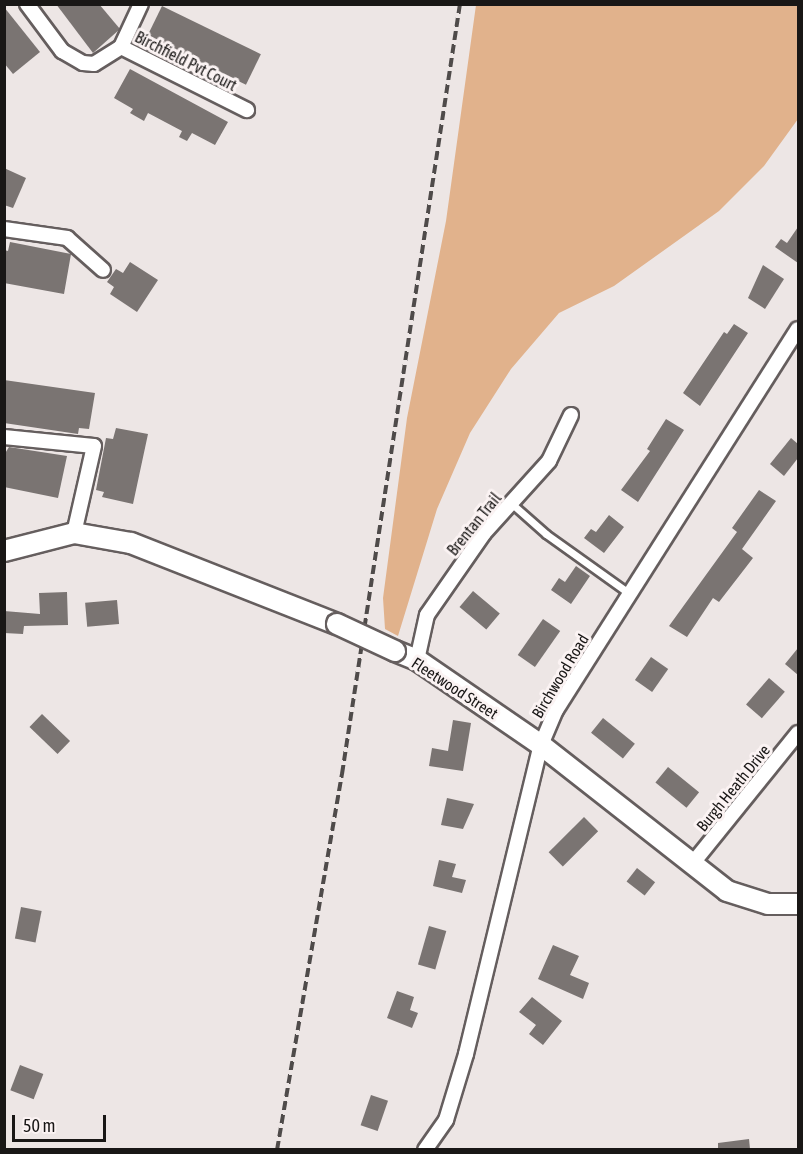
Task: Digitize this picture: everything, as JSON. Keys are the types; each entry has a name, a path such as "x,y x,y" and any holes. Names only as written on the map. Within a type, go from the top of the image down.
{"street":[{"path":"27,4 62,51 72,58 94,64 121,47"},
{"name":"Birchfield Pvt Court","path":"141,4 121,47 247,110"},
{"path":"4,230 67,238 103,270"},
{"name":"Birchwood Road","path":"425,1149 446,1120 466,1054 541,745 556,710 798,329"},
{"name":"Brentan Trail","path":"417,660 427,615 484,533 549,461 571,415"},
{"path":"4,437 94,446 74,533"},
{"name":"Fleetwood Street","path":"4,551 74,533 131,543 337,624 417,660 541,745 726,891 768,904 798,904"},
{"name":"Burgh Heath Drive","path":"693,863 798,733"}],"lane":[{"path":"511,503 546,534 630,594"}],"shaded area":[{"path":"476,5 798,5 798,119 764,166 719,211 614,286 559,313 511,369 470,433 437,509 398,636 385,629 383,598 407,418 446,221"}],"building":[{"path":"56,4 99,4 120,29 93,53"},
{"path":"162,6 261,54 246,85 147,37"},
{"path":"4,7 40,52 13,74 4,63"},
{"path":"130,69 228,122 215,145 192,133 187,141 179,137 182,131 148,113 144,121 130,113 133,109 114,98"},
{"path":"4,168 26,178 13,208 4,205"},
{"path":"798,227 798,263 775,247 781,239 787,243"},
{"path":"10,242 71,254 64,294 4,283 4,250 8,251"},
{"path":"130,262 158,280 137,312 110,294 114,287 107,282 116,269 123,273"},
{"path":"763,265 784,279 765,309 748,298"},
{"path":"734,324 748,333 700,406 683,393 724,332 727,334"},
{"path":"4,380 95,393 89,429 79,428 78,434 4,423"},
{"path":"666,419 684,430 638,502 621,490 650,451 647,449"},
{"path":"116,428 148,434 133,504 102,497 104,492 96,490 106,438 113,439"},
{"path":"791,438 798,444 798,458 784,476 770,464"},
{"path":"9,447 67,456 58,498 4,487 4,455"},
{"path":"759,490 776,501 742,549 753,558 719,602 713,598 687,637 669,626 737,532 732,528"},
{"path":"609,515 624,527 604,553 584,538 591,529 596,532"},
{"path":"576,566 590,576 571,604 551,590 559,578 565,582"},
{"path":"473,591 500,613 486,630 460,607"},
{"path":"67,592 68,625 24,626 23,634 4,633 4,611 40,614 39,593"},
{"path":"117,600 119,624 87,627 85,603"},
{"path":"543,619 560,631 535,667 518,655"},
{"path":"798,648 798,675 785,664"},
{"path":"651,657 668,669 652,692 635,680"},
{"path":"769,678 785,692 762,718 746,704"},
{"path":"42,714 70,741 58,754 29,727"},
{"path":"603,718 635,744 623,759 591,733"},
{"path":"453,720 471,723 463,771 429,766 432,748 448,751"},
{"path":"668,767 699,792 686,808 655,783"},
{"path":"447,798 474,804 463,829 441,825"},
{"path":"584,817 598,831 563,866 549,852"},
{"path":"439,860 456,864 452,877 466,880 462,893 433,886"},
{"path":"637,868 655,882 645,896 627,881"},
{"path":"21,907 42,911 36,942 15,938"},
{"path":"429,926 446,931 435,969 418,964"},
{"path":"553,945 579,956 570,975 589,983 583,999 538,979"},
{"path":"397,991 414,997 410,1010 418,1013 412,1028 387,1018"},
{"path":"532,997 562,1021 543,1045 529,1034 536,1025 519,1012"},
{"path":"20,1065 43,1074 34,1099 10,1090"},
{"path":"371,1095 388,1101 378,1131 361,1125"},
{"path":"749,1139 750,1149 718,1149 718,1143"}],"railway":[{"path":"277,1150 342,774 460,4"}]}
